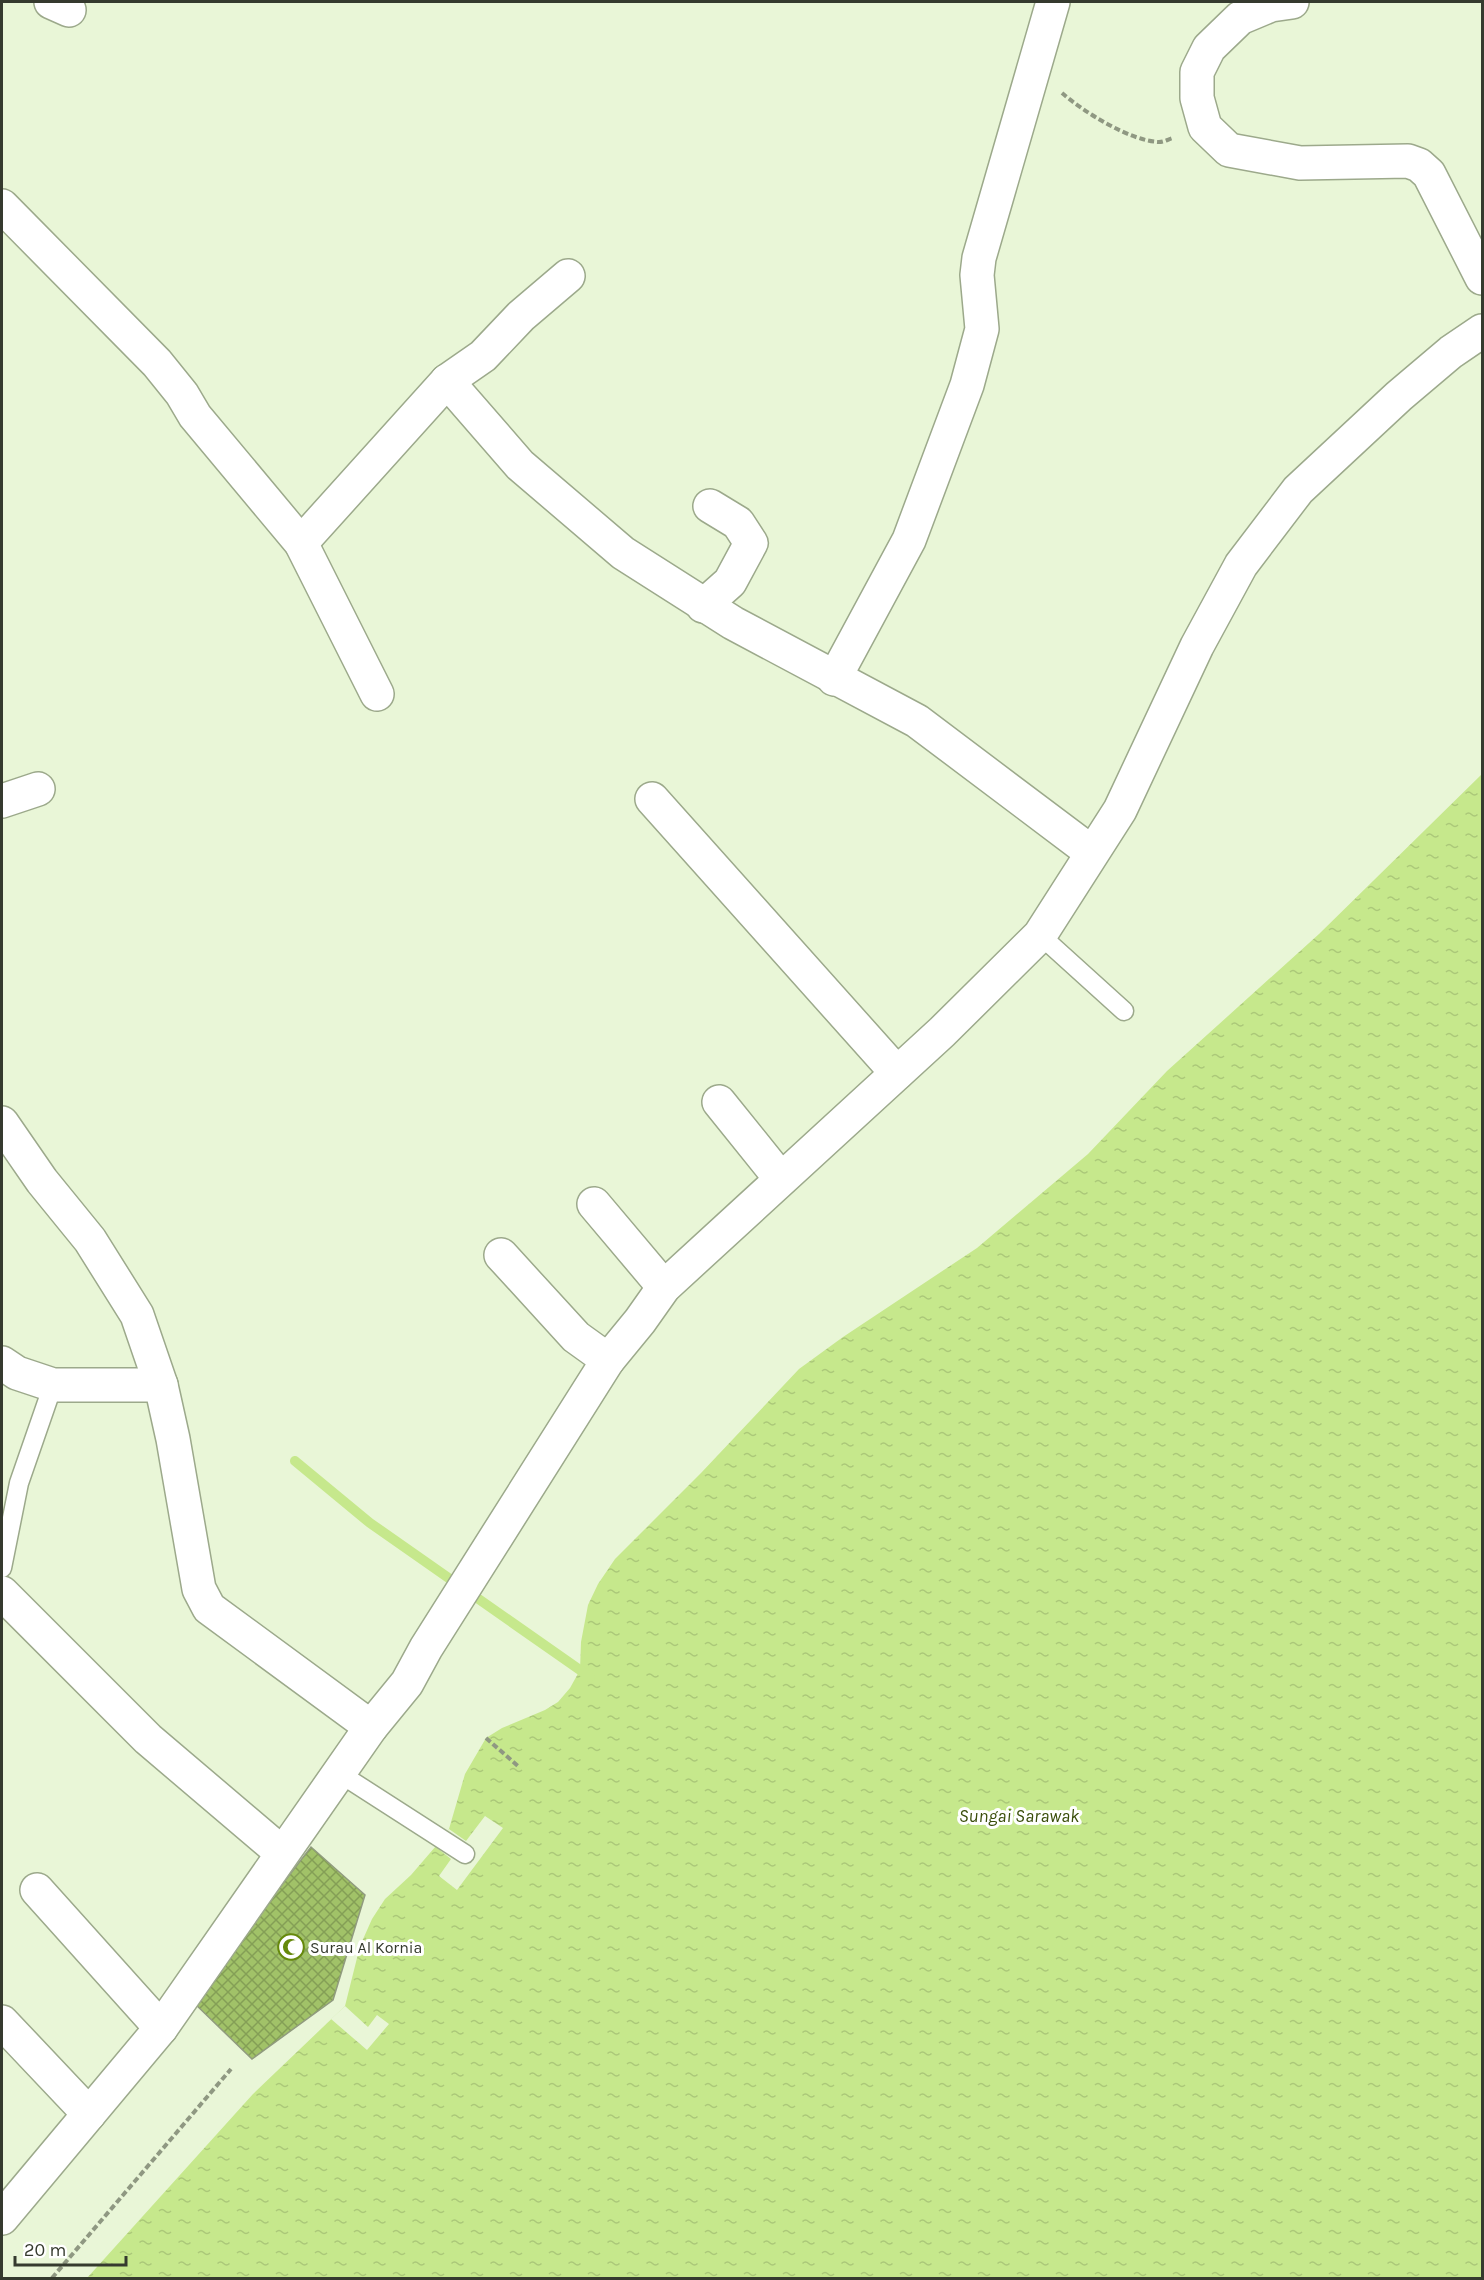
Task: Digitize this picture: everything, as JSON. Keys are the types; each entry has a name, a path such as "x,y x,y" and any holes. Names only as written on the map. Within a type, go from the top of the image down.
{"street":[{"path":"834,679 909,540 966,385 982,329 977,275 980,258 1053,2"},
{"path":"1292,2 1271,5 1240,18 1209,48 1197,72 1197,98 1205,126 1229,150 1300,164 1408,162 1419,165 1429,174 1482,278"},
{"path":"2,206 157,363 182,394 195,416 301,543 377,694"},
{"path":"301,543 447,381 483,356 520,316 568,276"},
{"path":"2,2218 161,2028 371,1727 407,1683 426,1648 576,1408 608,1360 664,1287 942,1032 1040,935 1120,810 1197,645 1241,565 1298,490 1399,396 1451,352 1482,331"},
{"path":"447,381 520,465 622,552 703,606 834,679 917,721 1091,852"},
{"path":"703,606 730,582 751,543 738,523 710,506"},
{"path":"2,801 38,789"},
{"path":"652,800 897,1073"},
{"path":"719,1102 781,1179"},
{"path":"2,1122 42,1181 90,1240 137,1315 161,1385 173,1439 199,1589 209,1608 371,1727"},
{"path":"594,1204 664,1287"},
{"path":"501,1255 576,1337 608,1360"},
{"path":"2,1363 17,1372 53,1385 161,1385"},
{"path":"2,1593 148,1739 282,1853"},
{"path":"37,1890 161,2028"},
{"path":"2,2022 89,2114"}],"lane":[{"path":"1040,935 1124,1011"},
{"path":"2,1568 19,1483 53,1385"},
{"path":"339,1773 465,1854"}],"path":[{"path":"1034,68 1066,96 1099,118 1138,138 1162,142 1205,126"},
{"path":"486,1738 518,1766"},
{"path":"52,2278 231,2069"}],"water":[{"name":"Sungai Sarawak","path":"1482,774 1482,2278 87,2278 253,2094 345,2006 360,1946 372,1919 385,1899 411,1875 449,1829 465,1774 486,1738 502,1728 545,1710 558,1702 570,1688 580,1670 581,1642 588,1605 598,1584 615,1559 701,1473 799,1369 977,1248 1088,1154 1167,1071 1319,934"}],"pier":[{"path":"485,1816 503,1828 457,1890 439,1876 451,1859 436,1847 449,1829 466,1841"},
{"path":"345,2006 368,2027 377,2015 389,2024 367,2050 331,2019"}],"building":[{"name":"Surau Al Kornia","path":"311,1847 365,1895 333,2000 252,2059 192,2001"}],"waterway":[{"path":"295,1461 370,1523 590,1677"}],"place":[{"name":"Surau Al Kornia","path":"291,1947"}]}
